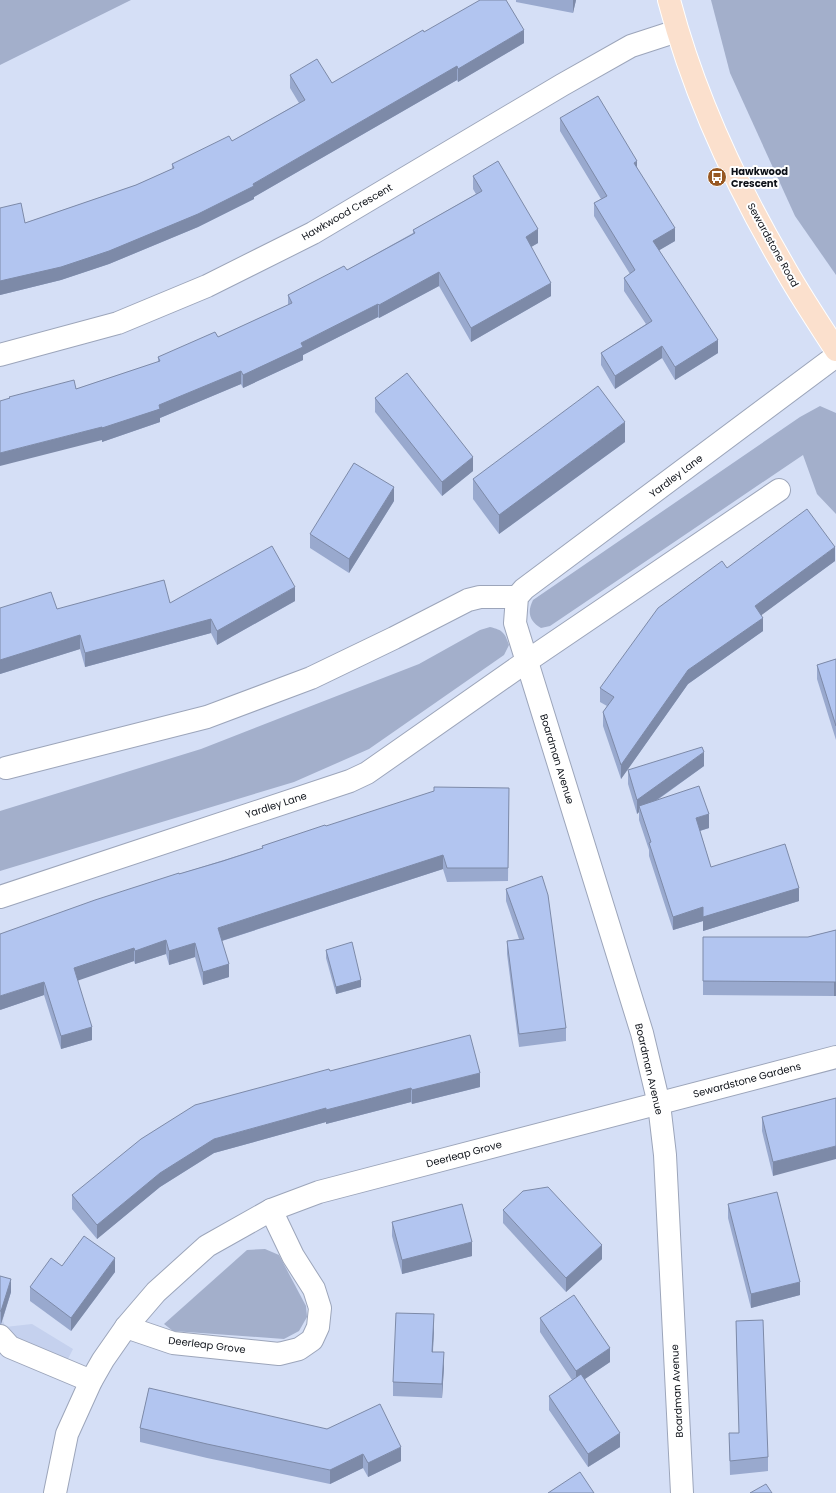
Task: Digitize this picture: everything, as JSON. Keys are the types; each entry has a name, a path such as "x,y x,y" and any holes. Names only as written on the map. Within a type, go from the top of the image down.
{"main road":[{"name":"Sewardstone Road","path":"669,0 677,31 712,126 743,191 782,264 836,350"}],"street":[{"name":"Hawkwood Crescent","path":"0,355 118,323 207,286 313,233 562,85 631,46 677,31"},
{"name":"Yardley Lane","path":"518,597 524,589 836,356"},
{"name":"Yardley Lane","path":"0,897 350,781 367,773 527,661 779,490"},
{"path":"6,768 207,717 311,678 468,600 480,597 518,597 515,623 527,661"},
{"name":"Boardman Avenue","path":"527,661 642,1033 659,1104 665,1155 682,1493"},
{"name":"Sewardstone Gardens","path":"659,1104 836,1057"},
{"name":"Deerleap Grove","path":"55,1493 67,1434 91,1381 103,1360 126,1327 156,1292 207,1246 271,1210 319,1192 659,1104"},
{"name":"Deerleap Grove","path":"126,1327 173,1343 279,1354 299,1349 312,1340 318,1327 320,1308 314,1289 293,1256 271,1210"},
{"path":"0,1336 10,1347 91,1381"}],"shaded area":[{"path":"0,0 131,0 0,65"},
{"path":"711,0 836,0 836,275 795,216 730,73"},
{"path":"820,406 836,413 836,514 817,494 803,455 550,626 541,628 534,622 530,616 530,608 533,600 800,417"},
{"path":"490,627 501,631 506,638 509,645 504,655 369,749 294,782 0,871 0,811 201,749 419,664 480,630"},
{"path":"265,1249 279,1255 306,1306 307,1317 299,1331 284,1339 173,1331 164,1324 247,1250"},
{"path":"0,1289 11,1292 3,1320 5,1327 32,1324 73,1349 60,1375 0,1349"}],"building":[{"path":"480,0 506,0 524,30 458,69 457,66 253,184 254,186 198,214 109,251 61,267 0,281 0,208 21,203 25,223 136,185 174,168 172,164 229,136 232,141 305,100 290,75 317,59 332,83 423,30 424,32"},
{"path":"598,96 637,161 634,163 675,228 653,241 718,340 675,367 662,346 615,376 601,353 652,321 624,278 635,270 594,203 607,196 560,118"},
{"path":"498,161 538,229 526,237 551,283 471,328 439,272 379,305 378,304 301,343 303,347 243,375 241,371 159,405 160,409 102,428 0,453 0,401 10,398 9,397 74,380 76,389 160,361 158,357 215,332 218,337 292,303 288,295 344,266 347,270 415,233 413,230 482,191 473,176"},
{"path":"407,373 473,457 442,482 375,398"},
{"path":"598,386 625,422 499,515 473,479"},
{"path":"354,463 394,487 349,559 310,534"},
{"path":"807,509 835,547 755,606 763,618 688,670 621,765 603,712 614,697 600,688 658,608 722,561 727,568"},
{"path":"272,546 295,587 217,631 211,619 85,653 80,635 0,660 0,608 51,592 57,609 164,580 170,603"},
{"path":"836,659 836,726 817,665"},
{"path":"702,747 704,752 637,800 628,770"},
{"path":"699,786 709,814 696,818 711,867 785,844 799,888 703,917 703,907 673,917 649,843 651,842 639,806"},
{"path":"434,787 509,788 508,868 447,868 443,855 218,928 229,964 203,972 195,943 169,951 166,940 135,951 134,948 74,968 92,1027 61,1036 44,982 0,996 0,934 95,900 179,873 223,861 325,825 326,826 434,791"},
{"path":"542,876 548,895 566,1028 519,1034 507,941 524,939 506,889"},
{"path":"836,930 836,982 703,981 703,937 808,937"},
{"path":"352,942 361,980 336,987 326,950"},
{"path":"470,1035 480,1073 412,1090 411,1088 326,1110 326,1108 214,1139 160,1173 97,1225 72,1195 141,1139 195,1105 329,1069 330,1071"},
{"path":"836,1098 836,1146 773,1162 762,1117"},
{"path":"548,1187 602,1245 566,1278 503,1210 523,1191"},
{"path":"777,1192 800,1282 751,1294 728,1204"},
{"path":"462,1204 472,1242 402,1260 392,1222"},
{"path":"84,1236 115,1258 71,1318 30,1287 51,1258 62,1266"},
{"path":"0,1276 11,1279 1,1311 0,1311"},
{"path":"574,1295 610,1348 576,1371 540,1318"},
{"path":"396,1313 434,1314 432,1352 444,1352 442,1384 393,1382"},
{"path":"763,1320 768,1457 730,1461 729,1433 739,1433 736,1321"},
{"path":"581,1374 620,1433 588,1454 549,1396"},
{"path":"149,1388 327,1429 380,1404 401,1447 368,1463 363,1454 330,1470 207,1444 140,1428"},
{"path":"580,1472 594,1493 548,1493"},
{"path":"766,1484 772,1493 750,1493"}],"place":[{"name":"Hawkwood Crescent","path":"717,177"}]}
